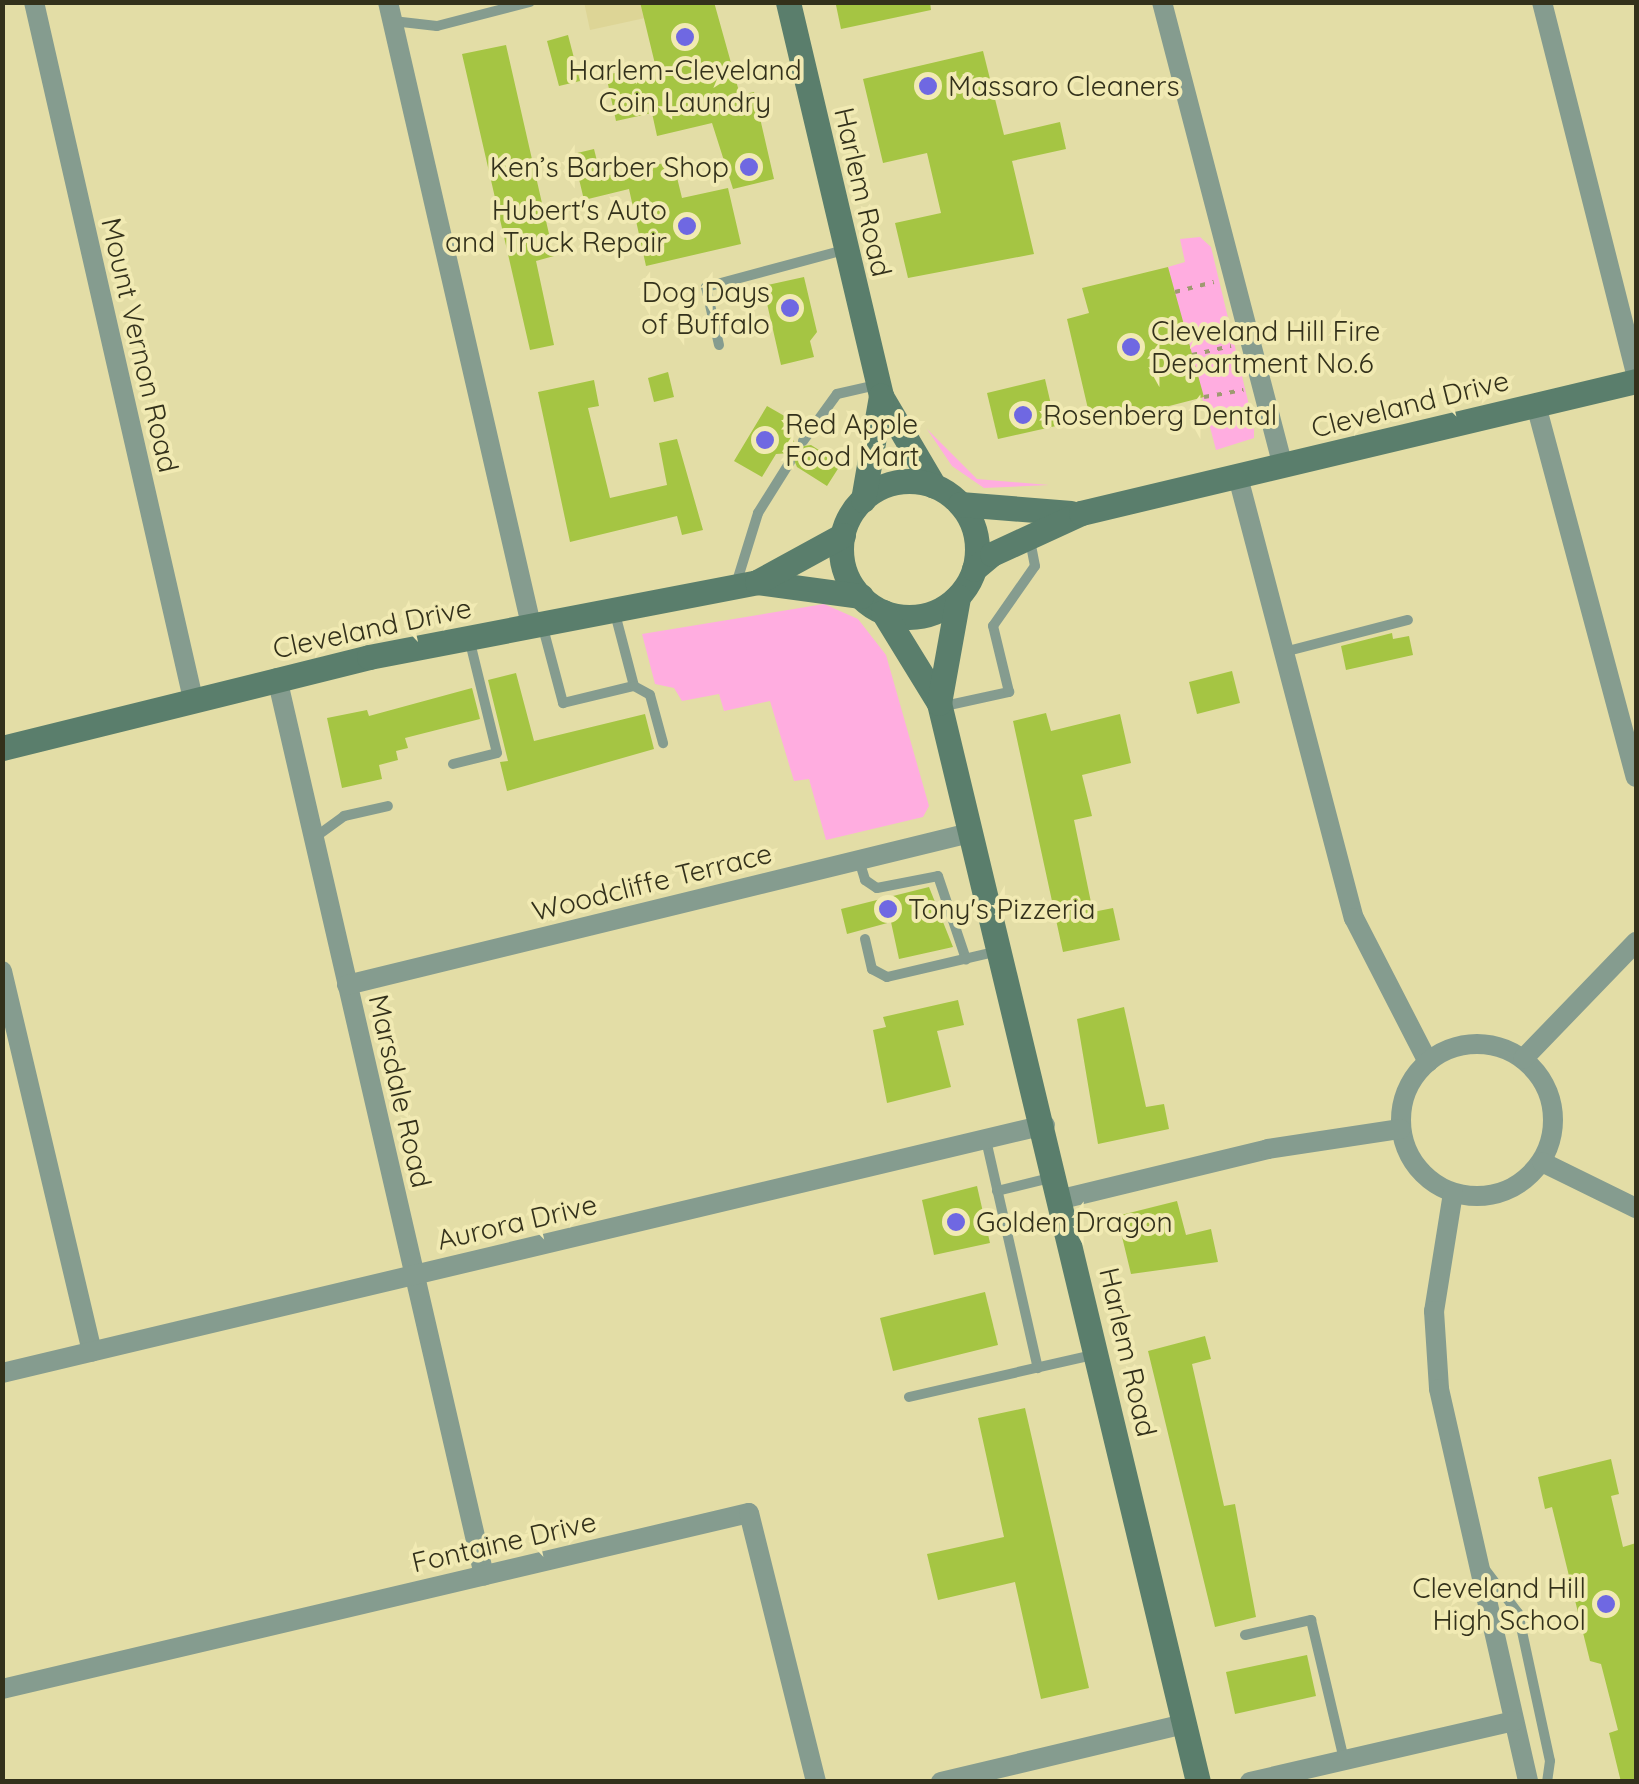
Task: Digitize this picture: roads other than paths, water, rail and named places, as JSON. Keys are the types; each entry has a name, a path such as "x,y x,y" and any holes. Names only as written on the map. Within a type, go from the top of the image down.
{"main road":[{"name":"Harlem Road","path":"788,2 880,390 934,486"},
{"name":"Cleveland Drive","path":"974,569 1030,536 1081,514 1536,405 1636,377"},
{"name":"Harlem Road","path":"863,500 880,390"},
{"path":"889,484 934,486 960,504 976,535 974,569 958,597 915,617 884,612 861,596 846,574 843,536 863,500 889,484"},
{"name":"Cleveland Drive","path":"960,504 995,512 1081,514"},
{"name":"Cleveland Drive","path":"2,748 277,678 746,584 843,536"},
{"name":"Cleveland Drive","path":"746,584 861,596"},
{"name":"Harlem Road","path":"939,705 958,597"},
{"name":"Harlem Road","path":"884,612 939,705 1045,1125 1198,1782"}],"street":[{"name":"Mount Vernon Road","path":"34,2 193,699"},
{"path":"1162,2 1283,466"},
{"path":"1542,2 1636,377"},
{"path":"390,12 536,624"},
{"path":"1536,405 1636,778"},
{"path":"1238,477 1354,918 1428,1062"},
{"name":"Marsdale Road","path":"277,678 484,1575"},
{"name":"Woodcliffe Terrace","path":"347,985 970,833"},
{"path":"1524,1059 1636,942"},
{"path":"2,971 92,1352"},
{"path":"1465,1044 1500,1047 1524,1059 1552,1101 1552,1138 1542,1162 1506,1192 1453,1193 1425,1176 1401,1129 1411,1082 1428,1062 1465,1044"},
{"name":"Aurora Drive","path":"2,1373 1045,1125"},
{"path":"1060,1188 1401,1129"},
{"path":"1542,1162 1636,1208"},
{"path":"1453,1193 1440,1258 1434,1350 1528,1782"},
{"name":"Fontaine Drive","path":"2,1689 749,1513 816,1782"},
{"path":"1250,1782 1514,1721"},
{"path":"941,1782 1185,1724"}],"lane":[{"path":"390,12 438,26 530,2"},
{"path":"720,345 706,286 845,250"},
{"path":"804,441 837,394 880,390"},
{"path":"746,584 758,513 790,462"},
{"path":"939,705 1009,692 992,626 1036,566 1030,536"},
{"path":"614,610 634,686"},
{"path":"1282,652 1408,620"},
{"path":"536,624 563,704 634,686 650,695 663,742"},
{"path":"453,764 498,753 469,638"},
{"path":"314,838 344,816 388,806"},
{"path":"859,860 864,880 877,888 938,876 966,959"},
{"path":"866,939 872,969 888,977 1000,951"},
{"path":"986,1139 1038,1368"},
{"path":"998,1191 1060,1188"},
{"path":"908,1397 1098,1354"},
{"path":"1477,1561 1518,1613 1550,1761 1546,1782"},
{"path":"1245,1635 1311,1620 1344,1760"}],"place":[{"name":"Harlem-Cleveland Coin Laundry","path":"685,37"},
{"name":"Massaro Cleaners","path":"928,86"},
{"name":"Ken’s Barber Shop","path":"749,167"},
{"name":"Hubert's Auto and Truck Repair","path":"687,226"},
{"name":"Dog Days of Buffalo","path":"790,308"},
{"name":"Cleveland Hill Fire Department No.6","path":"1131,347"},
{"name":"Rosenberg Dental","path":"1023,415"},
{"name":"Red Apple Food Mart","path":"765,440"},
{"name":"Tony's Pizzeria","path":"888,909"},
{"name":"Golden Dragon","path":"956,1222"},
{"name":"Cleveland Hill High School","path":"1606,1604"}]}
